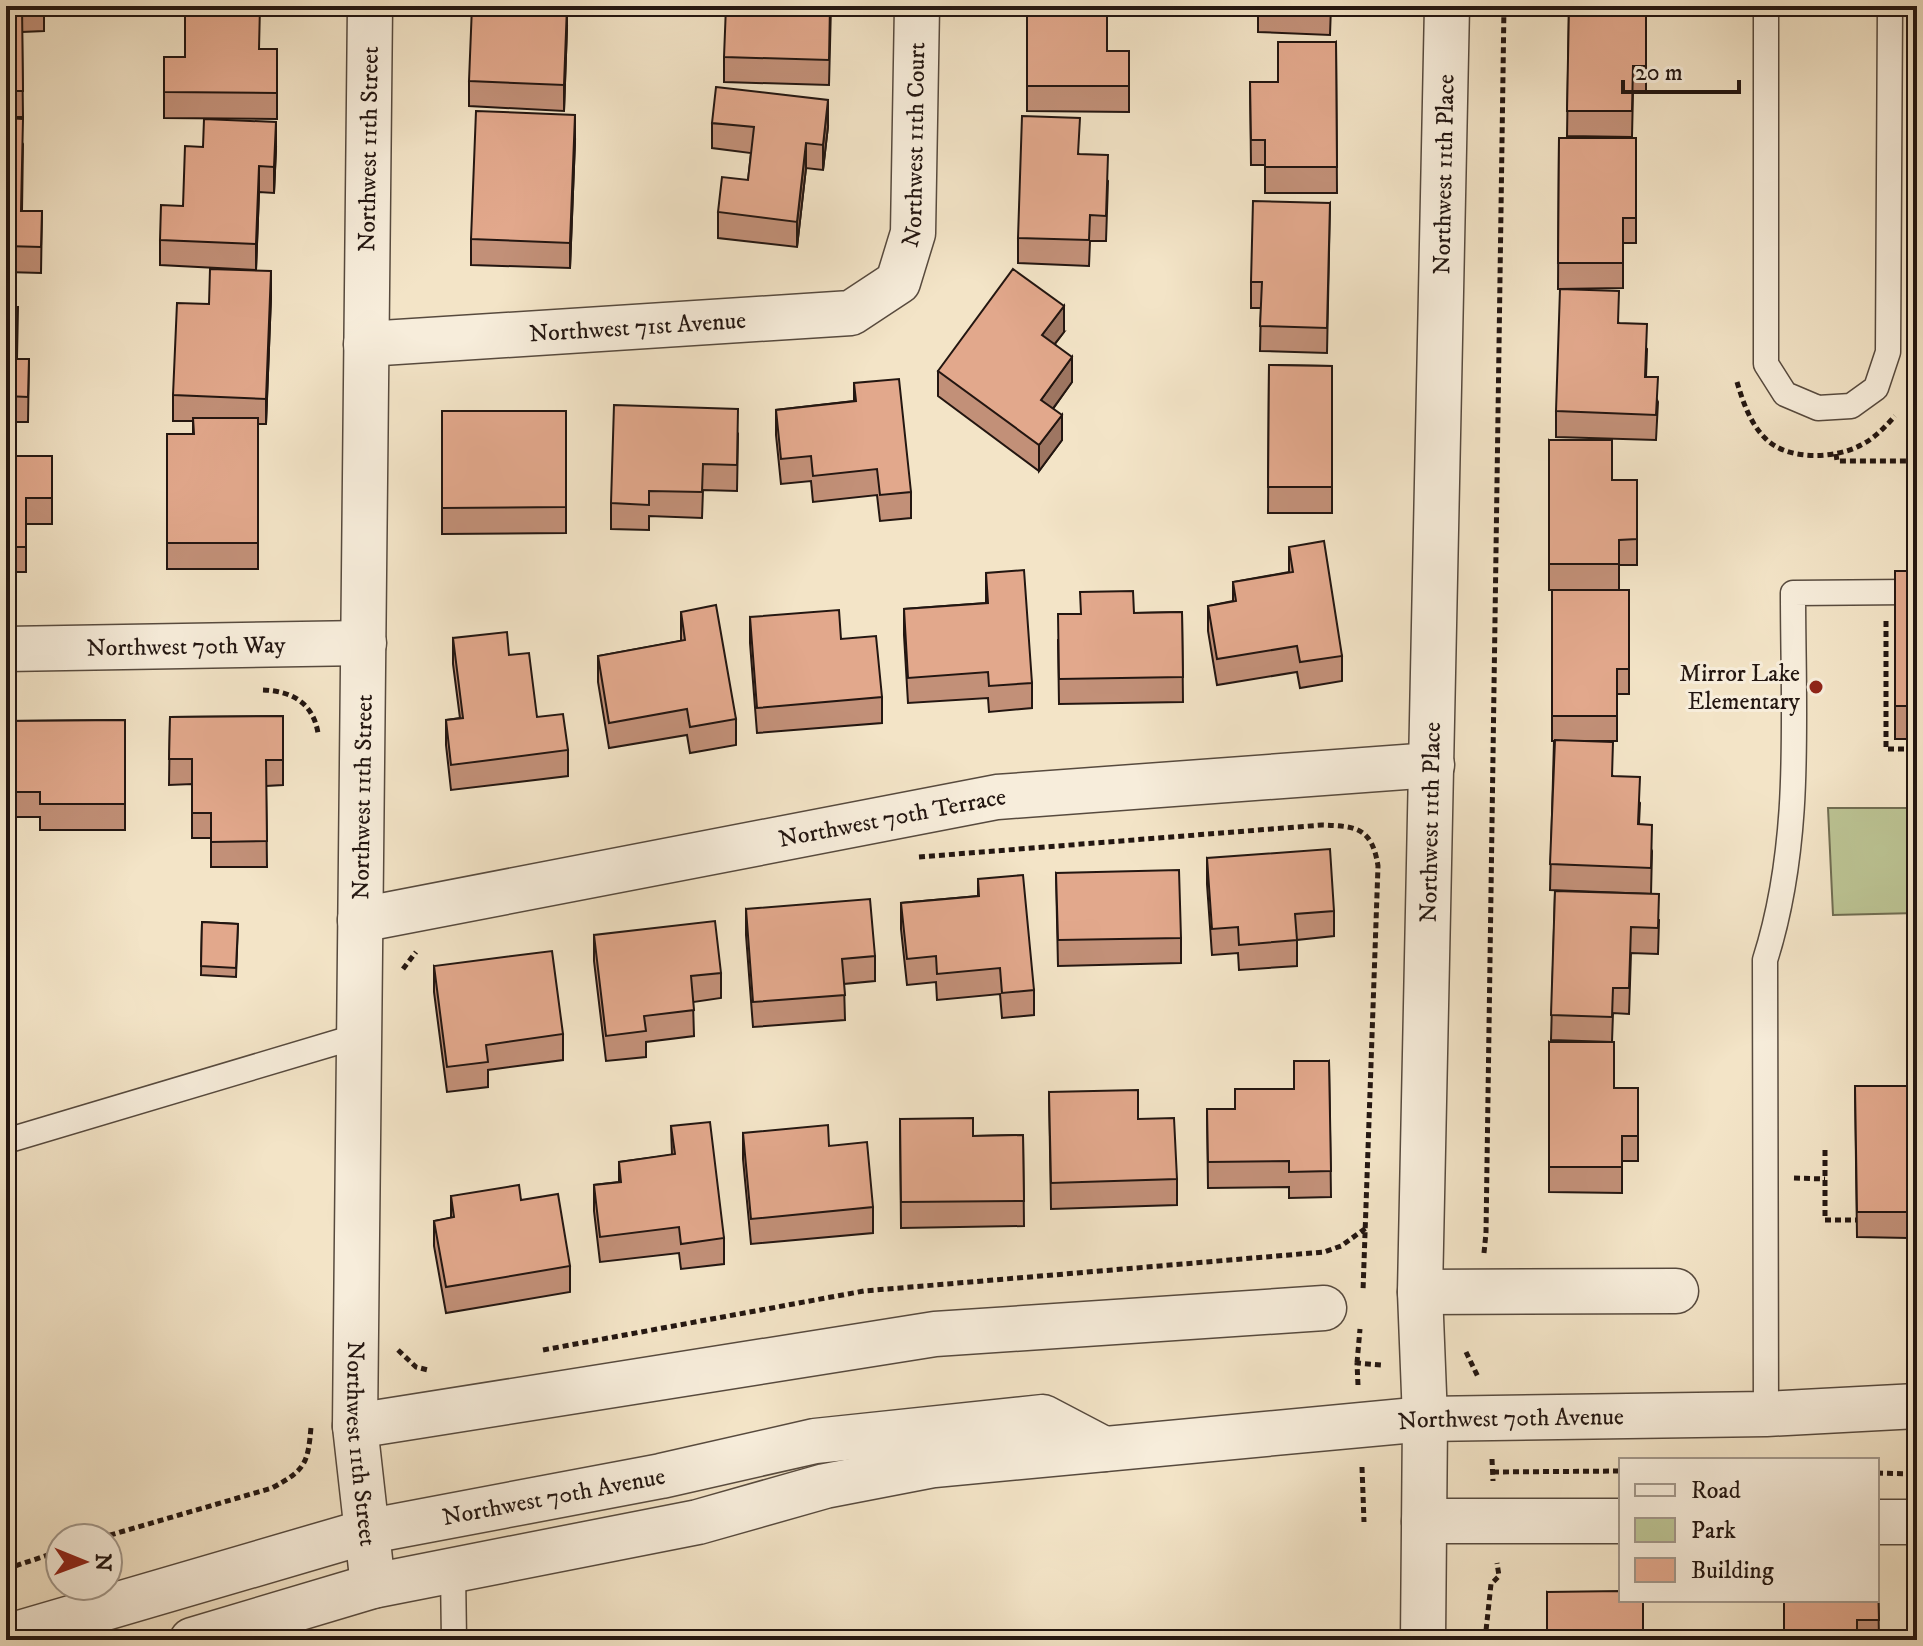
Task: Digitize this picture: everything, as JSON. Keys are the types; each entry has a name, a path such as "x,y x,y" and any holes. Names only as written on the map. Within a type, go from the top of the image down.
{"street":[{"name":"Northwest 11th Street","path":"370,6 355,1426 373,1586"},
{"name":"Northwest 11th Court","path":"898,282 913,233 917,6"},
{"name":"Northwest 11th Place","path":"1423,1640 1425,1419 1420,1292 1447,6"},
{"name":"Northwest 71st Avenue","path":"366,344 851,313 898,282"},
{"name":"Northwest 70th Way","path":"6,649 364,643"},
{"name":"Northwest 70th Terrace","path":"360,920 997,797 1432,765"},
{"path":"1420,1292 1676,1291"},
{"path":"355,1426 935,1334 1349,1310"},
{"name":"Northwest 70th Avenue","path":"192,1640 373,1586 698,1522 841,1483 934,1465 1425,1419 1766,1414 1917,1406"},
{"name":"Northwest 70th Avenue","path":"6,1637 365,1532 661,1476 815,1441 1043,1417 1104,1449"},
{"path":"1424,1521 1619,1521"},
{"path":"1879,1522 1917,1522"}],"lane":[{"path":"1766,6 1766,364 1785,394 1818,408 1851,406 1876,388 1888,352 1890,6"},
{"path":"1766,1414 1765,960 1777,924 1793,810 1793,593 1897,592"},
{"path":"6,1141 358,1036"},
{"path":"453,1572 454,1640"}],"path":[{"path":"1479,1291 1487,1217 1504,6"},
{"path":"1836,454 1837,461 1917,461"},
{"path":"1897,592 1886,749 1917,749"},
{"path":"906,859 1322,825 1347,826 1365,835 1375,846 1378,866 1366,1228 1349,1310 1357,1363"},
{"path":"401,983 403,968 426,944"},
{"path":"1825,1150 1825,1220 1856,1220"},
{"path":"539,1351 864,1291 1324,1252 1341,1246 1366,1228"},
{"path":"395,1340 399,1353 416,1367 441,1372"},
{"path":"1464,1347 1492,1418 1494,1521 1499,1576 1491,1584 1485,1640"},
{"path":"1493,1472 1619,1471"},
{"path":"1879,1473 1917,1474"},
{"path":"124,1530 148,1522"},
{"path":"6,1569 44,1556"}],"green space":[{"path":"1828,808 1917,808 1917,913 1833,915"}],"building":[{"path":"6,6 22,6 23,91 6,91"},
{"path":"185,6 260,6 259,49 277,49 277,93 164,92 164,57 185,57"},
{"path":"472,6 567,6 564,85 469,81"},
{"path":"726,6 830,6 829,60 724,57"},
{"path":"1027,6 1107,6 1107,51 1129,51 1129,86 1027,86"},
{"path":"1258,6 1330,6 1330,9"},
{"path":"1569,6 1646,6 1646,66 1633,66 1632,111 1567,111"},
{"path":"1278,42 1336,42 1337,167 1265,167 1265,140 1251,140 1250,82 1278,82"},
{"path":"716,87 828,100 823,145 806,143 797,222 718,212 722,177 748,180 754,127 712,123"},
{"path":"476,111 575,115 570,243 471,239"},
{"path":"1022,116 1080,118 1078,154 1108,155 1106,216 1090,215 1089,240 1018,238"},
{"path":"6,118 23,119 21,211 42,211 41,247 6,246"},
{"path":"204,119 276,122 274,167 259,166 256,244 160,240 161,205 183,206 185,146 203,147"},
{"path":"1917,129 1917,250 1916,250"},
{"path":"1559,138 1636,138 1636,218 1623,218 1623,263 1558,263"},
{"path":"1253,201 1330,203 1327,328 1260,326 1262,282 1251,282"},
{"path":"210,269 271,271 266,399 173,395 177,303 209,304"},
{"path":"1013,269 1064,306 1042,335 1072,357 1041,400 1062,415 1039,445 938,371"},
{"path":"1560,289 1619,291 1618,323 1647,324 1645,377 1658,377 1656,415 1556,411"},
{"path":"6,307 18,307 17,359 29,359 28,397 6,396"},
{"path":"1269,365 1332,366 1332,487 1268,487"},
{"path":"899,379 911,492 880,495 877,469 813,476 811,456 781,459 776,410 856,401 854,383"},
{"path":"614,405 738,409 737,465 703,464 702,492 649,491 649,505 611,503"},
{"path":"442,411 566,411 566,507 442,508"},
{"path":"193,418 258,418 258,543 167,543 167,434 194,434"},
{"path":"1549,440 1612,440 1612,480 1637,480 1637,539 1619,540 1619,564 1549,564"},
{"path":"6,456 52,456 52,498 26,498 26,547 6,547"},
{"path":"1324,541 1342,656 1300,662 1297,646 1217,659 1208,606 1236,601 1233,582 1293,572 1289,547"},
{"path":"1024,570 1032,683 989,686 988,672 908,678 904,609 988,603 986,573"},
{"path":"1895,571 1917,571 1917,706 1895,706"},
{"path":"1552,590 1629,590 1629,669 1617,669 1617,716 1552,716"},
{"path":"1133,591 1134,613 1182,612 1183,677 1059,679 1058,614 1081,614 1080,592"},
{"path":"716,605 736,719 690,727 687,709 609,723 598,656 685,640 681,612"},
{"path":"839,610 841,639 876,636 882,697 757,708 750,617"},
{"path":"507,632 509,655 529,653 537,717 563,714 568,750 451,765 446,720 463,718 453,638"},
{"path":"283,716 283,760 266,760 267,841 211,842 211,813 192,813 192,759 169,759 170,717"},
{"path":"125,720 125,804 40,804 40,792 6,792 6,721"},
{"path":"1555,740 1613,742 1612,776 1640,777 1638,824 1652,825 1651,868 1550,864"},
{"path":"1330,849 1334,911 1295,914 1297,940 1239,945 1238,927 1212,929 1207,858"},
{"path":"1179,870 1181,938 1058,940 1056,873"},
{"path":"1023,875 1034,990 1002,993 1000,968 937,974 936,956 907,959 901,903 979,896 978,879"},
{"path":"1555,891 1659,894 1658,928 1631,927 1629,988 1613,988 1612,1017 1551,1015"},
{"path":"870,899 875,956 842,959 845,995 753,1002 746,909"},
{"path":"715,921 721,973 691,976 694,1010 644,1016 646,1031 606,1036 594,935"},
{"path":"202,922 238,924 236,968 201,966"},
{"path":"552,951 563,1034 486,1045 488,1062 447,1067 434,966"},
{"path":"1549,1042 1614,1042 1614,1088 1638,1088 1638,1136 1622,1136 1622,1167 1549,1167"},
{"path":"1294,1061 1329,1061 1331,1171 1289,1172 1289,1161 1208,1162 1207,1109 1235,1109 1235,1089 1294,1089"},
{"path":"1855,1086 1908,1086 1908,1212 1857,1212"},
{"path":"1138,1090 1138,1119 1174,1118 1177,1179 1051,1183 1049,1092"},
{"path":"973,1118 973,1136 1023,1135 1024,1201 901,1202 900,1119"},
{"path":"710,1122 724,1238 681,1244 679,1227 600,1237 594,1185 621,1182 619,1162 675,1154 671,1126"},
{"path":"828,1125 829,1146 867,1142 873,1207 751,1219 743,1133"},
{"path":"519,1185 521,1200 558,1194 570,1266 446,1287 434,1221 454,1217 451,1196"},
{"path":"1619,1591 1619,1602 1643,1602 1643,1640 1572,1640 1572,1636 1547,1636 1547,1592"},
{"path":"1784,1602 1879,1602 1879,1620 1857,1620 1857,1640 1784,1640"}],"place":[{"name":"Mirror Lake Elementary","path":"1816,687"}]}
